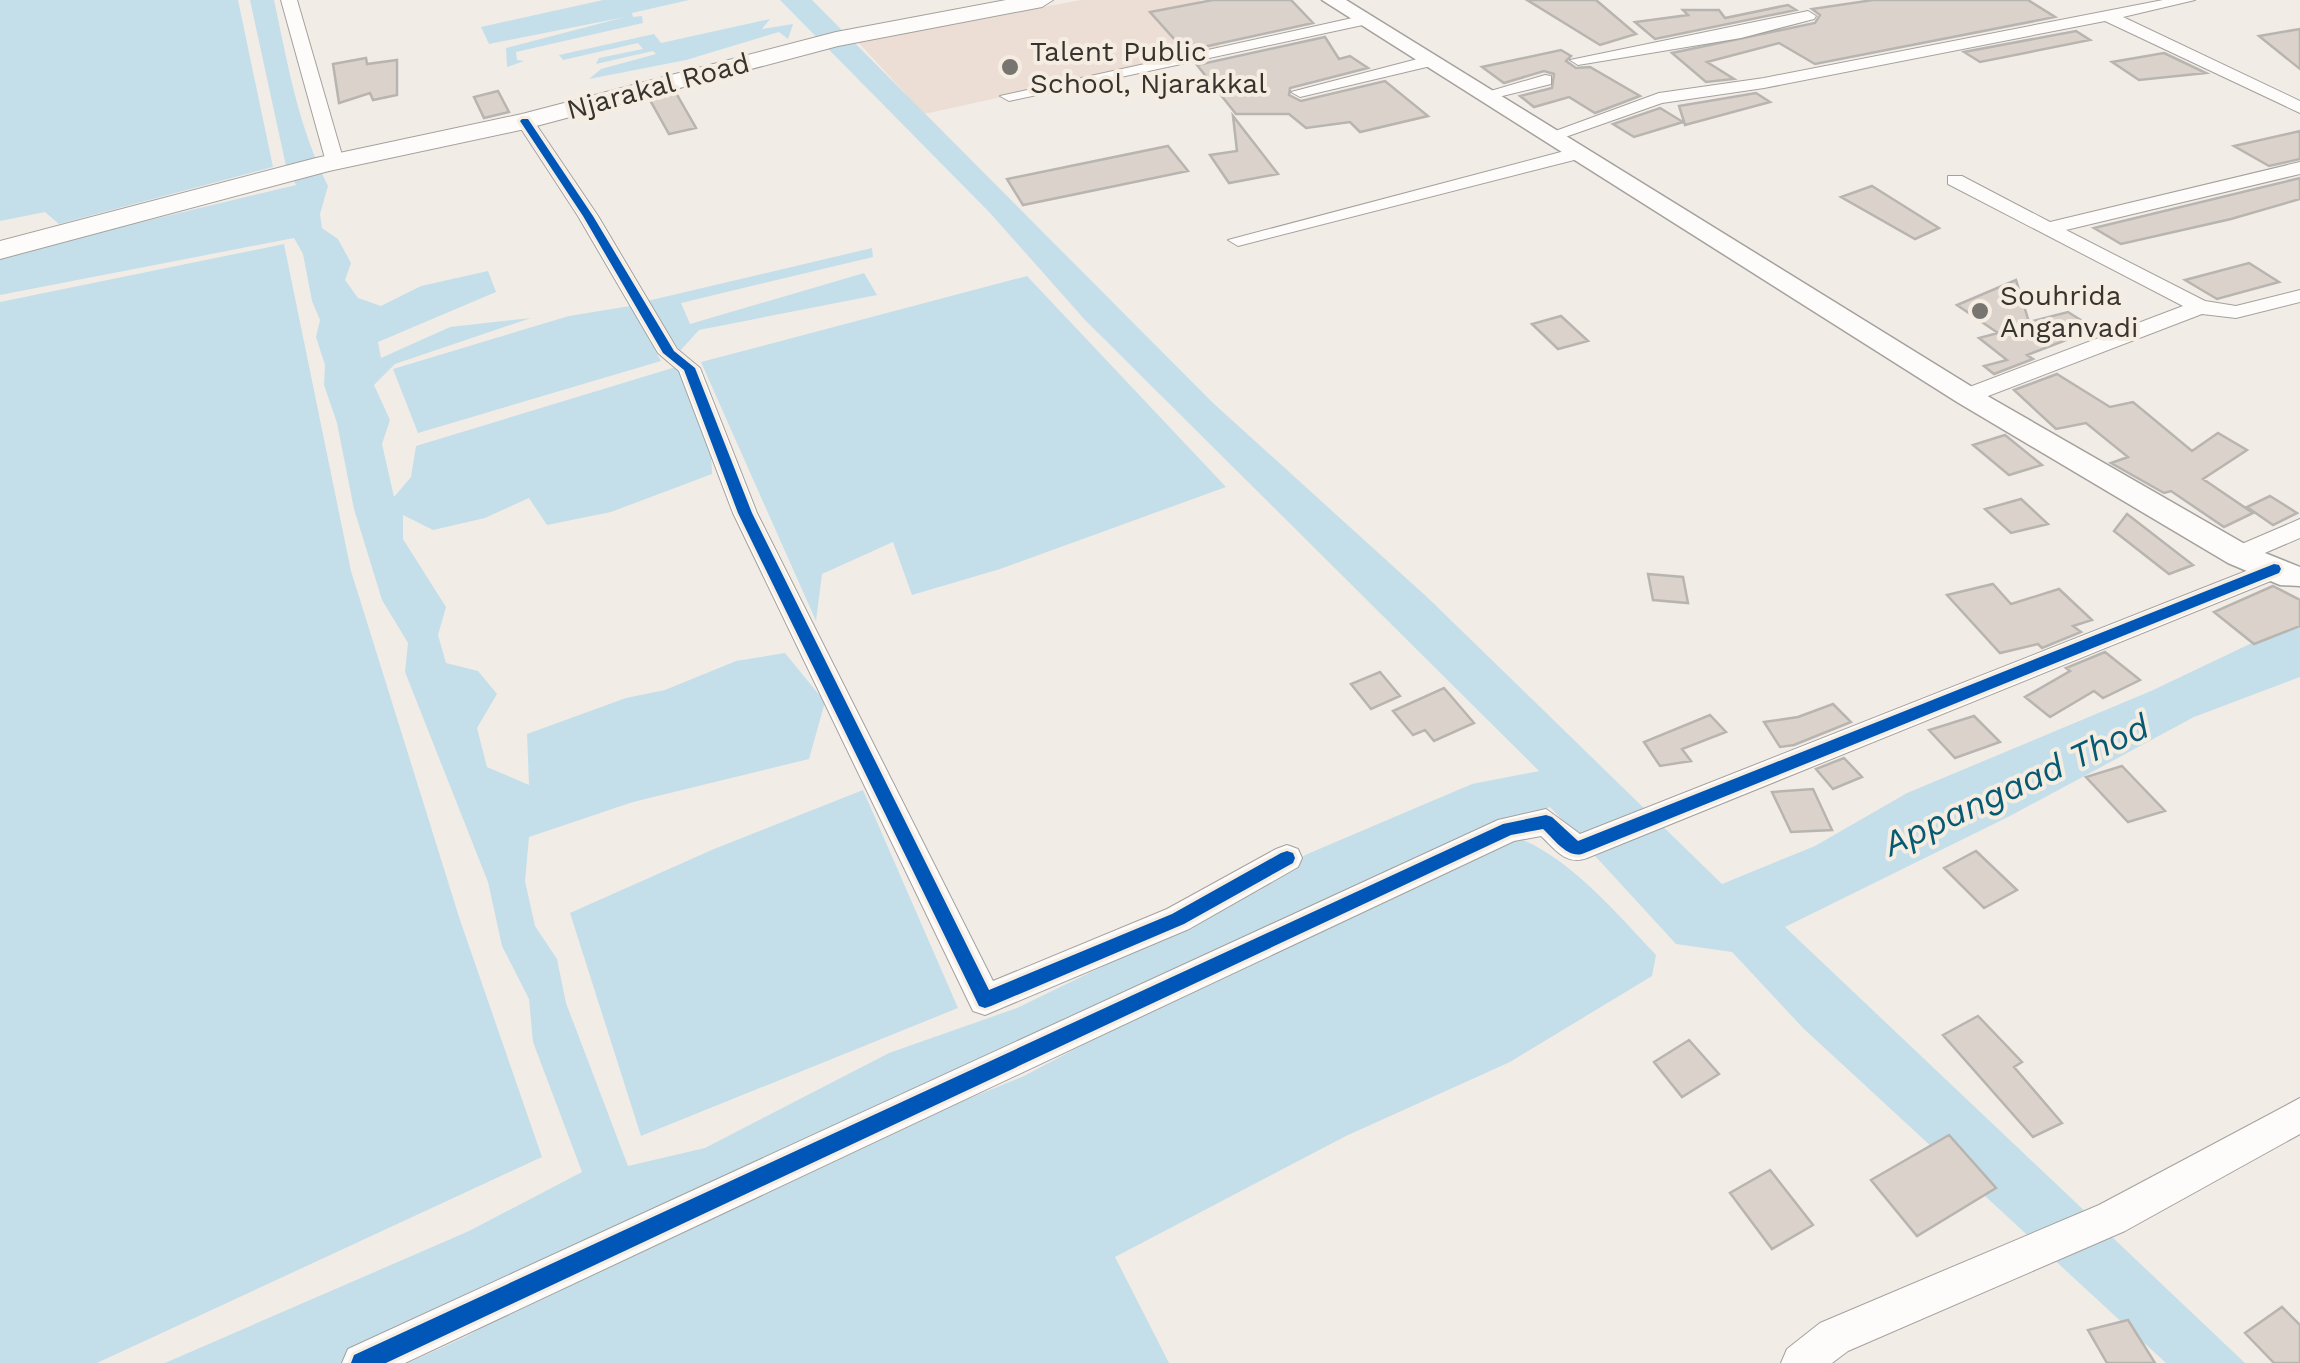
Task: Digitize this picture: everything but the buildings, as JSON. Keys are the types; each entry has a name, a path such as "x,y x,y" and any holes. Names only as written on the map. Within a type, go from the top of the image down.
{"main road":[{"name":"Njarakal Road","path":"0,250 330,163 525,121 814,44 1042,0"}],"street":[{"path":"289,0 330,163"},
{"path":"1332,0 1967,396 2239,554 2289,577"},
{"path":"1578,60 1802,20 1808,16 1794,6 1814,0"},
{"path":"1548,137 1659,98 1764,83 2186,0"},
{"path":"2108,16 2300,108"},
{"path":"1009,96 1366,20"},
{"path":"1300,92 1428,62"},
{"path":"1486,95 1545,80"},
{"path":"525,121 588,216 669,353 688,368 744,513 985,1000 1178,919 1287,858"},
{"path":"1238,240 1576,154"},
{"path":"2048,228 2300,168"},
{"path":"1955,180 2200,307 2236,312 2300,296"},
{"path":"1967,396 2200,307"},
{"path":"2239,554 2300,528"},
{"path":"362,1363 1509,829 1546,822 1576,849 2289,577"},
{"path":"1801,1363 1834,1337 2112,1218 2300,1115"}],"shaded area":[{"name":"Talent Public School, Njarakkal","path":"1081,0 1200,0 1203,3 1179,8 1222,49 924,114 857,41"}],"water":[{"path":"0,0 238,0 273,167 59,224 45,212 0,221"},
{"name":"Appangaad Thod","path":"250,0 274,0 301,118 328,186 320,214 322,228 338,239 351,263 345,280 358,298 381,306 421,286 488,271 496,292 378,342 381,358 450,327 531,318 395,364 374,385 390,420 382,444 394,497 411,477 416,446 679,366 711,452 712,474 611,512 547,525 529,498 485,518 433,530 403,515 403,539 446,607 438,635 446,663 478,671 497,694 477,728 487,767 529,785 527,734 626,698 665,690 736,661 785,653 825,702 809,759 633,802 529,837 525,881 535,926 557,959 566,1003 628,1166 705,1148 889,1053 1017,1008 1260,890 1305,855 1472,784 1539,771 1085,320 991,214 780,0 812,0 1212,402 1427,597 1722,884 1815,846 1907,793 2151,691 2300,620 2300,677 2194,717 2010,816 1785,927 2245,1363 2166,1363 1804,1029 1732,952 1676,944 1550,807 1316,908 347,1363 165,1363 469,1231 582,1172 533,1042 529,999 502,946 488,882 405,672 408,643 382,600 354,509 337,423 324,385 325,365 316,337 320,320 312,301 303,254 294,238 0,295 0,256 296,185 286,166"},
{"path":"603,0 689,0 632,13 633,17 642,16 643,23 516,52 517,60 524,61 507,67 506,48 625,17 489,44 481,27"},
{"path":"770,19 762,29 793,24 788,39 779,32 686,60 589,79 601,69 656,54 653,51 596,64 599,58 643,49 638,43 563,60 559,55 654,34 661,43"},
{"path":"284,244 351,571 460,920 542,1157 97,1363 0,1363 0,302"},
{"path":"872,248 873,257 681,303 690,324 864,273 877,295 699,330 680,351 647,301"},
{"path":"1027,276 1226,487 1000,569 912,595 893,542 822,574 816,621 701,362"},
{"path":"630,306 661,361 418,433 393,369 569,316"},
{"path":"863,790 958,1008 641,1136 570,913 714,849"},
{"path":"1521,839 1577,875 1625,922 1656,955 1652,976 1510,1062 1346,1136 1115,1257 1169,1363 408,1363 465,1337 708,1205 1024,1076 1243,960"}],"cycle path":[{"path":"525,121 588,216 669,353 689,368 745,513 985,1000 1178,919 1287,858"},
{"path":"362,1363 1509,829 1546,822 1576,849 2274,569"}],"place":[{"name":"Talent Public School, Njarakkal","path":"1010,67"},
{"name":"Souhrida Anganvadi","path":"1980,311"}]}
